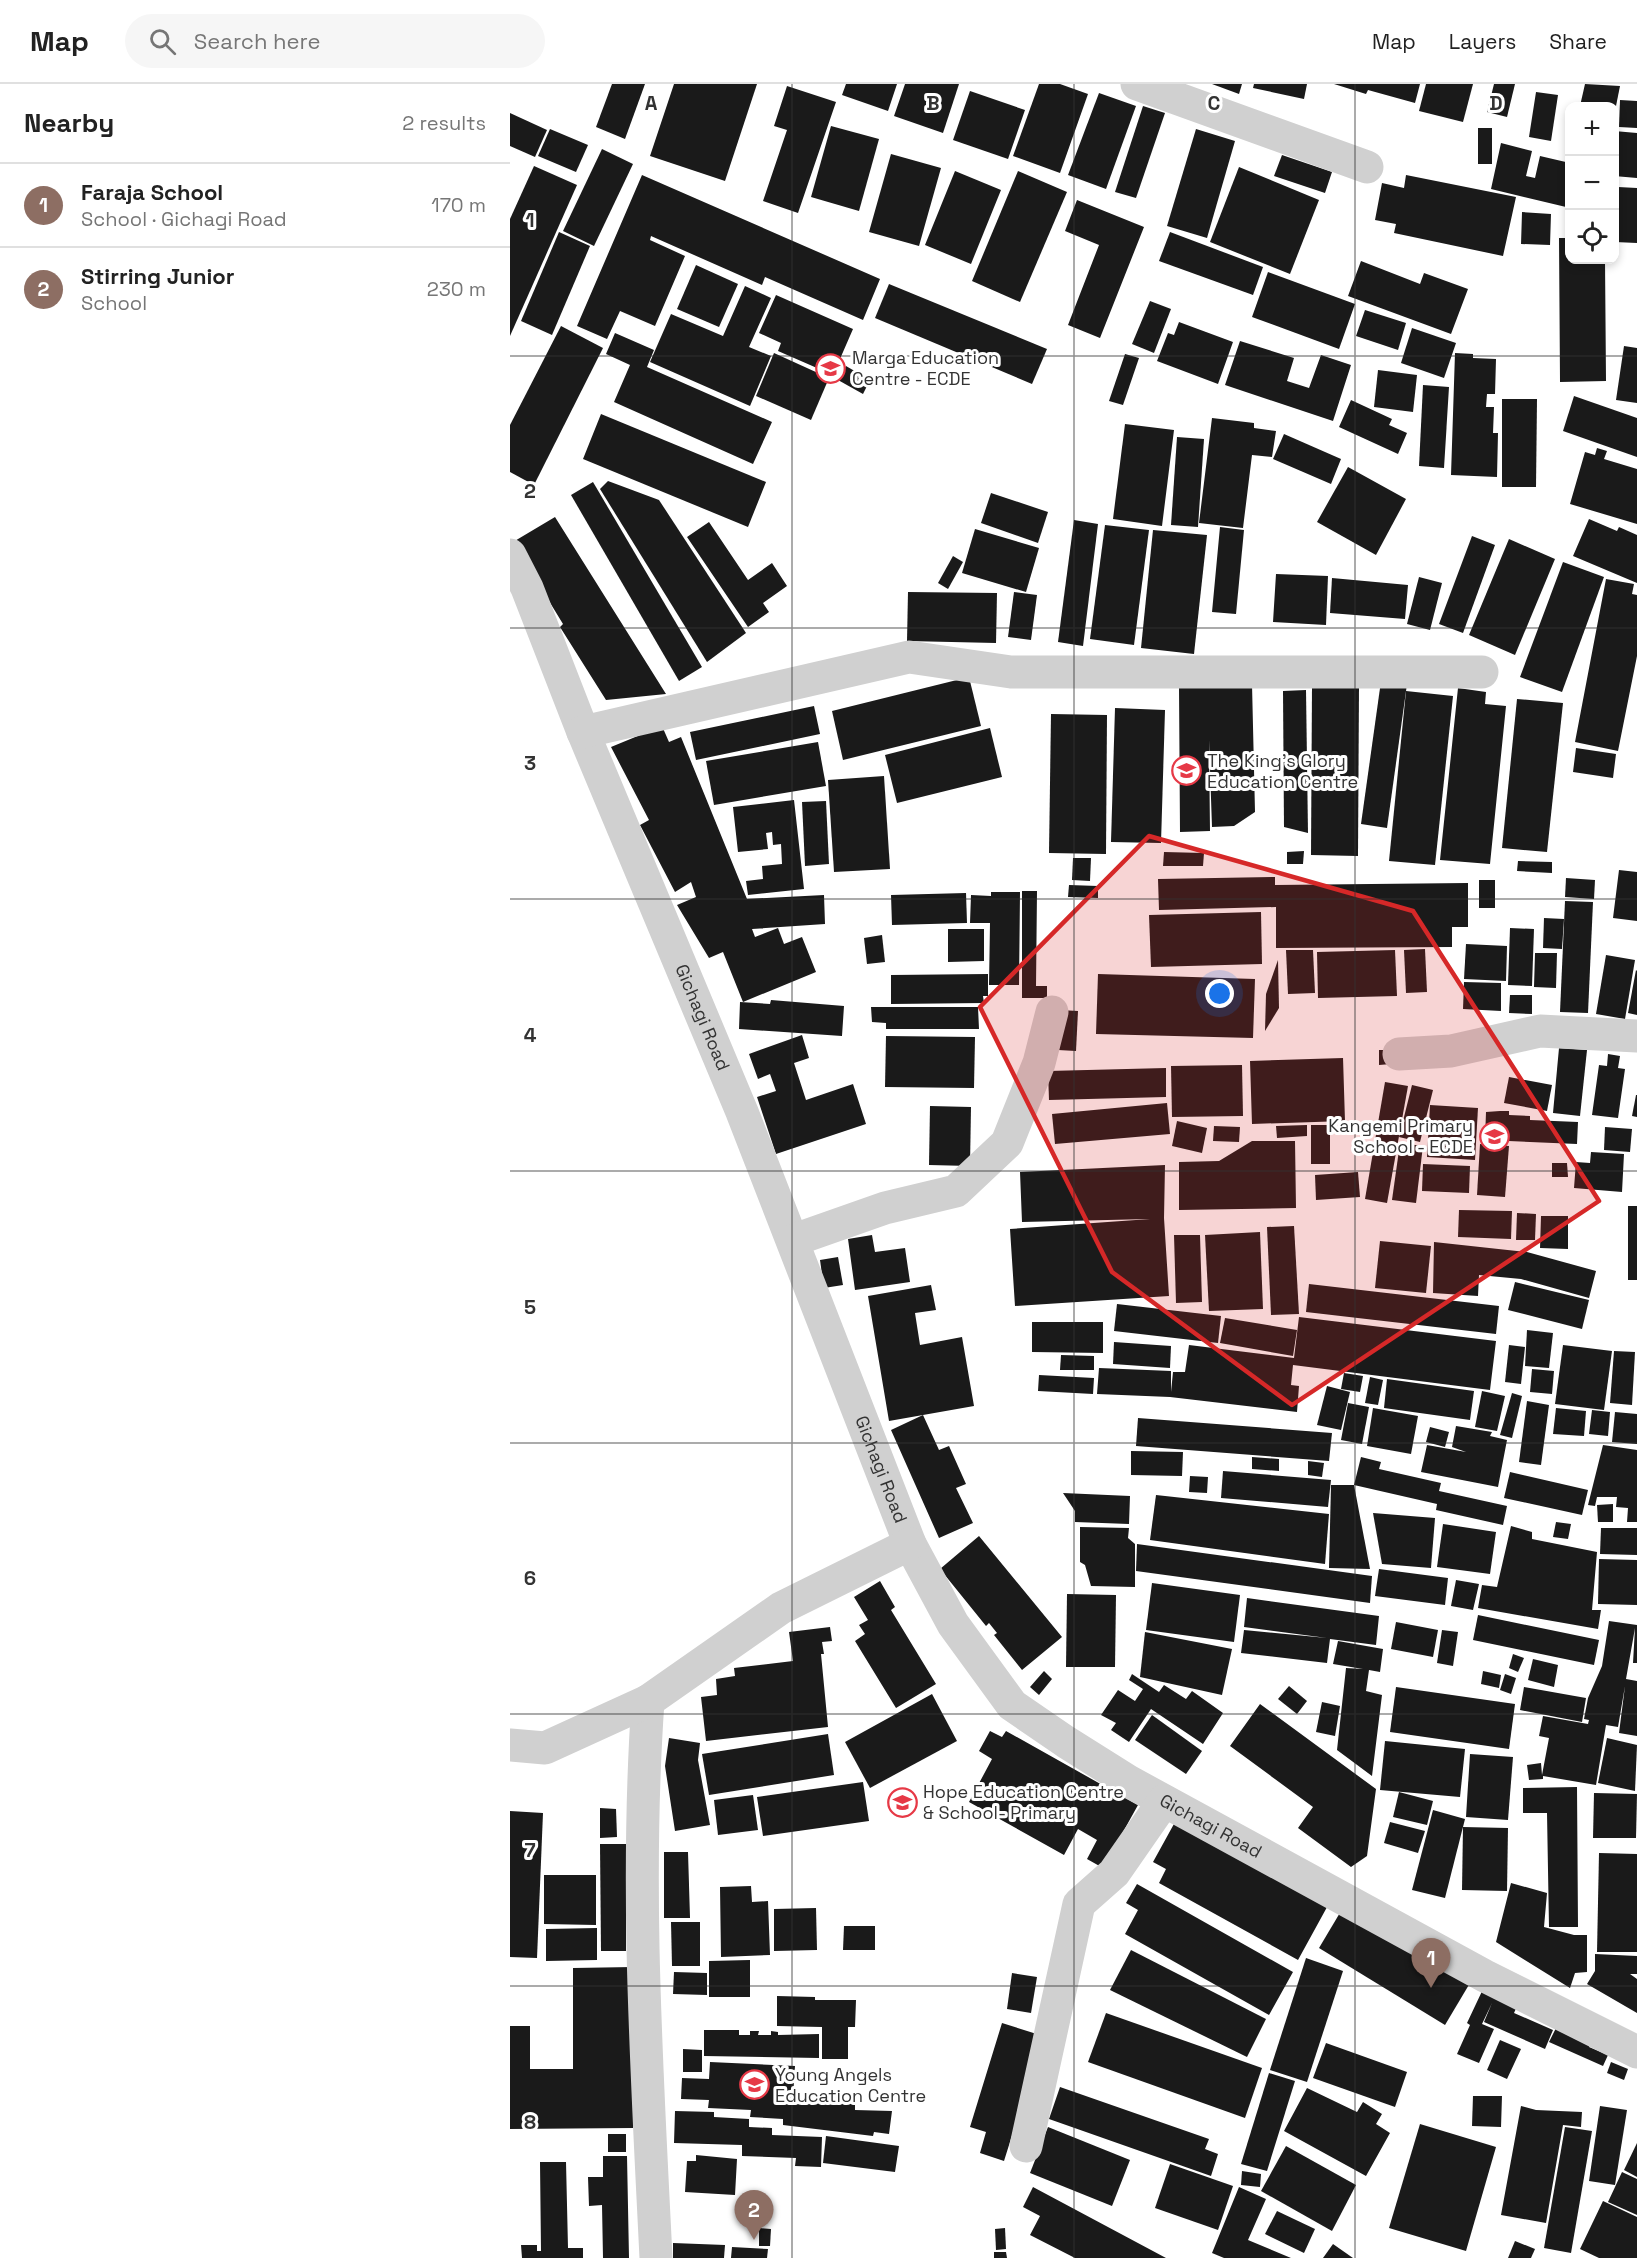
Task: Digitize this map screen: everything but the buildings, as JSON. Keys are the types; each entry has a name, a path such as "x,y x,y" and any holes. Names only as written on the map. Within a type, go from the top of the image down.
{"street":[{"path":"1137,84 1367,167"},
{"name":"Gichagi Road","path":"510,555 527,588 583,732 794,1240 910,1544 953,1624 1012,1705 1065,1743 1164,1801 1485,1976 1637,2052"},
{"path":"583,732 909,657 1011,672 1482,672"},
{"path":"794,1240 885,1208 956,1191 1007,1143 1039,1063 1052,1012"},
{"path":"1399,1054 1451,1051 1540,1031 1637,1036"},
{"path":"510,1745 545,1748 648,1701 782,1608 910,1544"},
{"path":"648,1701 642,1789 641,1869 656,2258"},
{"path":"1026,2146 1079,1904 1114,1873 1164,1801"}],"highlighted area":[{"path":"1149,836 1413,911 1599,1201 1292,1405 1112,1272 980,1007"}],"place":[{"name":"Marga Education Centre - ECDE","path":"831,368"},
{"name":"The King's Glory Education Centre","path":"1186,771"},
{"name":"Kangemi Primary School - ECDE","path":"1494,1136"},
{"name":"Hope Education Centre & School- Primary","path":"902,1802"},
{"name":"Faraja School","path":"1431,1988"},
{"name":"Young Angels Education Centre","path":"754,2085"},
{"name":"Stirring Junior","path":"754,2240"}]}
